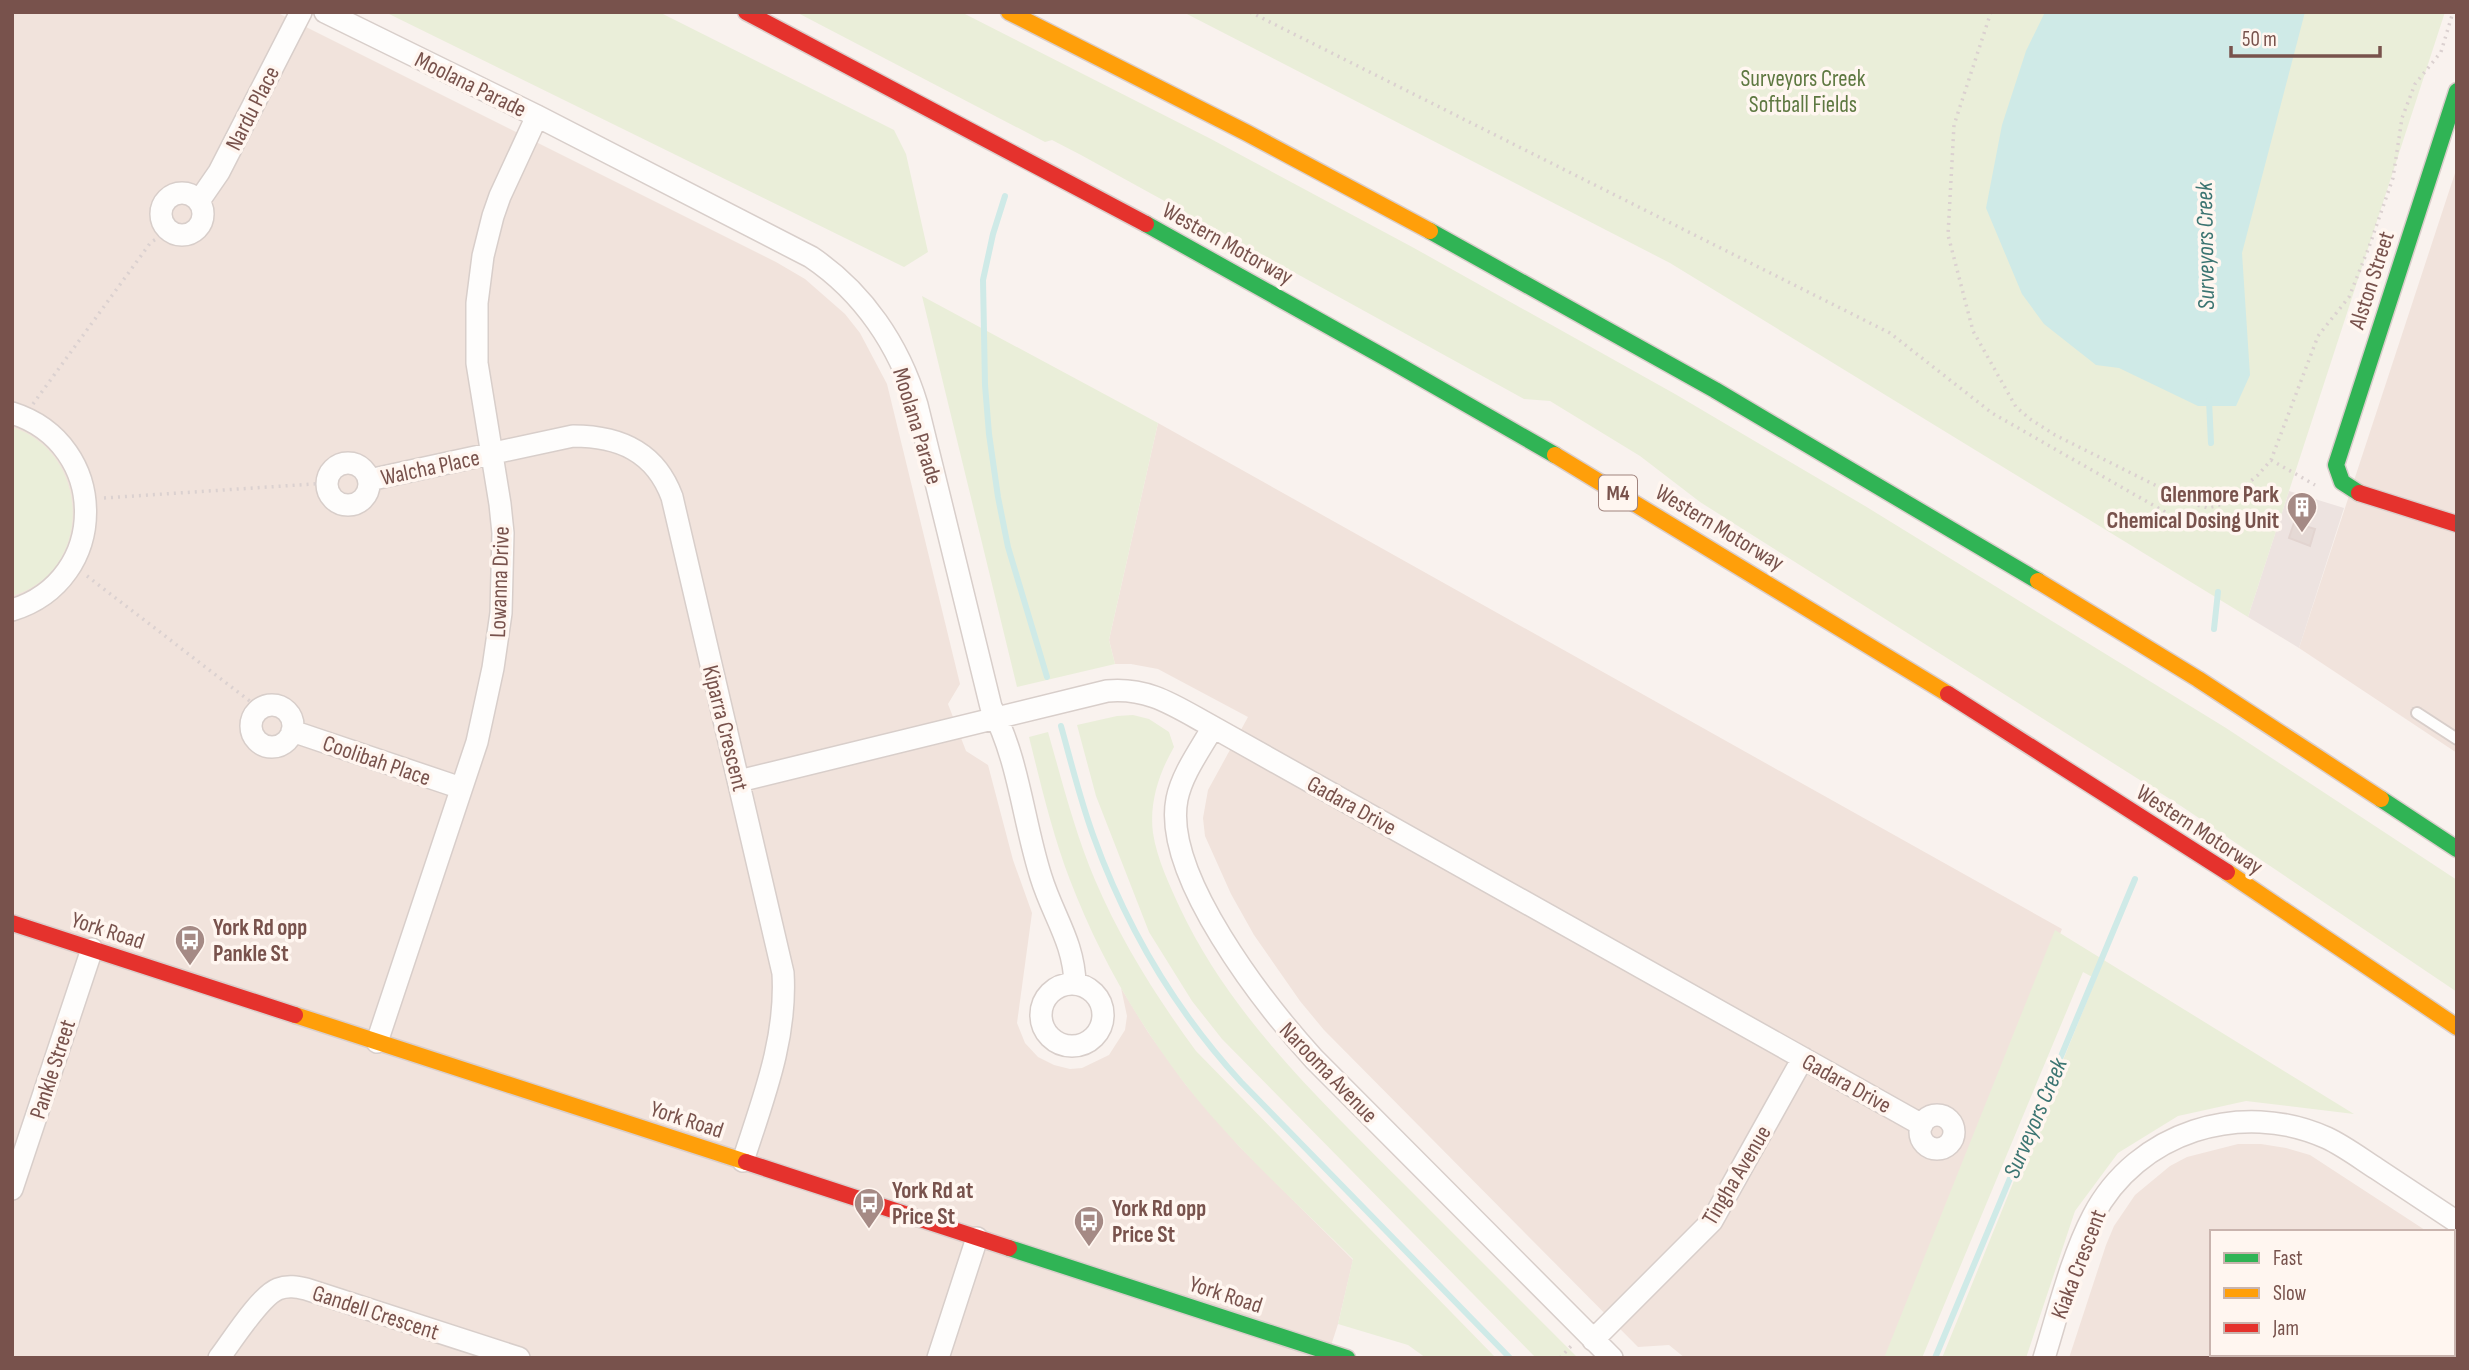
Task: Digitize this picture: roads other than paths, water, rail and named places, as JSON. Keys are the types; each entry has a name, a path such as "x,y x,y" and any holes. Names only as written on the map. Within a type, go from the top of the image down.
{"main road":[{"name":"Western Motorway","path":"746,12 888,85 1224,266 1551,453 1958,700 2116,801 2457,1027"},
{"path":"1009,12 1170,92 1360,192 1594,320 1804,441 2160,655 2457,849"},
{"name":"Alston Street","path":"2457,91 2452,120 2339,452 2336,472 2342,482 2356,492 2457,524"},
{"name":"York Road","path":"12,923 1347,1358"}],"street":[{"name":"Nardu Place","path":"199,201 219,172 302,12"},
{"name":"Moolana Parade","path":"325,12 537,116 811,257 832,271 864,304 882,329 910,382 991,707 1004,730 1041,877 1072,952 1075,984"},
{"name":"Lowanna Drive","path":"377,1042 486,706 501,613 503,533 477,363 476,324 486,244 500,197 537,116"},
{"name":"Nardu Place","path":"180,193 194,196 199,201 203,213 199,226 189,233 170,231 162,219 163,205 167,199 180,193"},
{"path":"12,610 38,599 52,589 74,561 85,528 85,495 75,464 66,449 41,426 18,415"},
{"name":"Kiparra Crescent","path":"492,453 573,436 611,439 637,451 666,481 672,497 783,973 785,995 775,1061 743,1161"},
{"name":"Walcha Place","path":"328,483 333,470 344,464 351,463 363,469 369,481 492,453"},
{"name":"Gadara Drive","path":"739,780 1107,691 1143,692 1213,727 1922,1125"},
{"name":"Coolibah Place","path":"274,705 281,707 291,717 292,732 290,738 279,746 260,743 252,733 252,719 260,709 274,705"},
{"name":"Narooma Avenue","path":"1213,727 1180,788 1175,818 1178,842 1191,877 1228,948 1275,1014 1314,1059 1612,1358"},
{"name":"Coolibah Place","path":"292,732 461,788"},
{"name":"Pankle Street","path":"12,1189 92,949"},
{"name":"Tingha Avenue","path":"1593,1340 1712,1221 1803,1058"},
{"name":"Kiaka Crescent","path":"2044,1358 2083,1238 2104,1197 2129,1168 2144,1156 2197,1129 2231,1122 2256,1121 2304,1129 2346,1148 2457,1222"},
{"path":"938,1358 977,1238"},
{"name":"Gandell Crescent","path":"219,1358 264,1299 275,1291 288,1287 306,1289 519,1358"}],"lane":[{"path":"2417,713 2457,739"}],"water":[{"path":"2045,12 2305,12 2242,253 2250,375 2236,406 2198,406 2119,368 2096,365 2044,324 2022,294 1986,208 2002,125 2026,51"}],"waterway":[{"path":"1005,196 983,280 989,434 1008,547 1047,677"},
{"name":"Surveyors Creek","path":"2209,400 2211,443"},
{"name":"Surveyors Creek","path":"2214,629 2218,592"},
{"path":"1061,726 1088,821 1106,869 1137,935 1195,1026 1241,1082 1510,1358"},
{"name":"Surveyors Creek","path":"1935,1358 2135,879"}],"place":[{"name":"Glenmore Park Chemical Dosing Unit","path":"2302,534"},
{"name":"York Rd opp Pankle St","path":"190,967"},
{"name":"York Rd at Price St","path":"869,1230"},
{"name":"York Rd opp Price St","path":"1089,1248"}],"park label":[{"name":"Surveyors Creek Softball Fields","path":"1803,91"}]}
